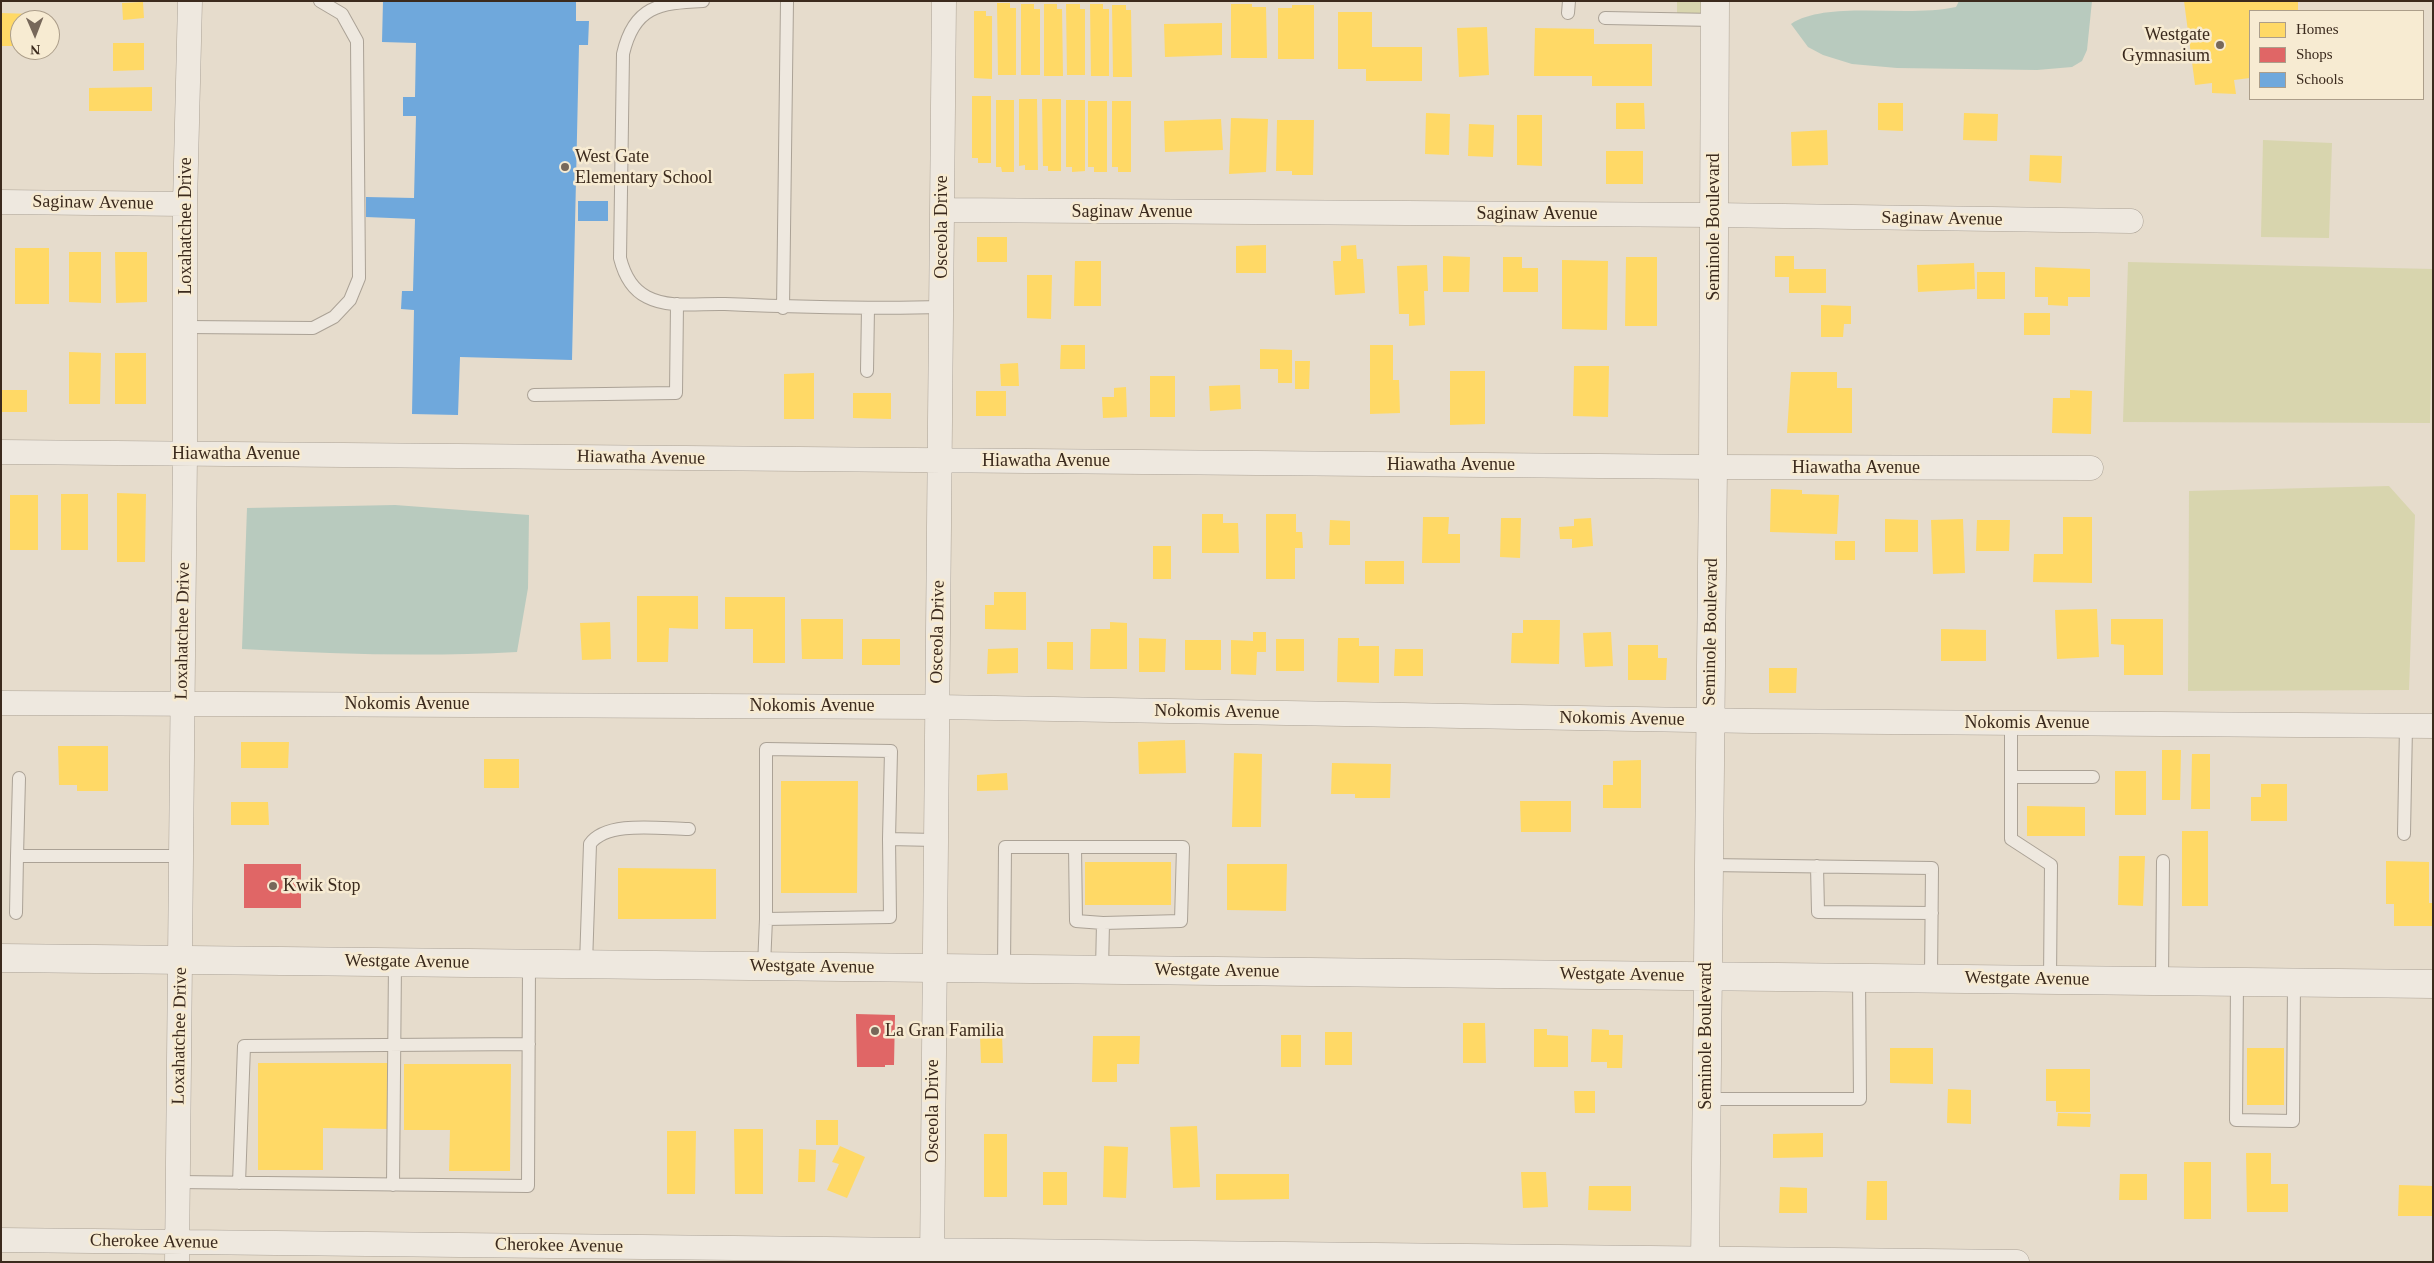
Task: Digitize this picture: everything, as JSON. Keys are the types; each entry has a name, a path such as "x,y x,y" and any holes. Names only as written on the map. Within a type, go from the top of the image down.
{"street":[{"name":"Loxahatchee Drive","path":"178,1252 186,327 185,204 190,1"},
{"name":"Osceola Drive","path":"932,1256 944,1"},
{"name":"Seminole Boulevard","path":"1705,1260 1713,467 1715,11"},
{"name":"Saginaw Avenue","path":"1,202 185,204"},
{"name":"Saginaw Avenue","path":"942,210 1714,215 2130,221"},
{"name":"Hiawatha Avenue","path":"1,452 1713,467 2090,468"},
{"name":"Nokomis Avenue","path":"1,703 937,707 1709,720 2433,726"},
{"name":"Westgate Avenue","path":"1,958 2433,984"},
{"name":"Cherokee Avenue","path":"1,1240 178,1252 2017,1262"}],"lane":[{"path":"186,327 313,328 334,317 350,300 359,278 357,41 342,14 320,1"},
{"path":"703,1 668,2 648,12 631,30 623,54 620,258 624,274 633,287 646,297 665,304 783,308 942,307"},
{"path":"783,308 787,1"},
{"path":"1605,18 1715,11"},
{"path":"534,395 676,393 677,304"},
{"path":"867,371 868,308"},
{"path":"2011,723 2011,839 2051,865 2050,980"},
{"path":"2404,834 2406,726"},
{"path":"764,966 766,919 766,750 891,751 890,917 766,919"},
{"path":"2011,777 2093,777"},
{"path":"16,913 19,778"},
{"path":"586,964 590,844 595,837 622,828 689,829"},
{"path":"889,838 936,840"},
{"path":"1004,969 1005,847 1183,846 1182,921 1103,923 1076,921 1075,847"},
{"path":"17,856 181,856"},
{"path":"2162,981 2163,861"},
{"path":"1708,864 1932,868 1931,978"},
{"path":"1817,866 1818,912 1932,913"},
{"path":"1102,970 1103,923"},
{"path":"393,1185 396,1045 395,962"},
{"path":"178,1182 528,1186 530,964"},
{"path":"1706,1099 1860,1099 1859,978"},
{"path":"2238,982 2236,1120 2293,1121 2294,982"},
{"path":"239,1183 244,1046 529,1044"}],"shaded area":[{"path":"1677,1 1701,1 1701,15 1677,17"},
{"path":"1959,1 2092,1 2087,50 2082,61 2072,67 2037,70 1897,68 1852,64 1823,55 1808,47 1791,24 1806,17 1825,13 1936,10 1956,7"},
{"path":"2263,140 2332,143 2329,238 2261,237"},
{"path":"2128,262 2433,269 2430,423 2123,422"},
{"path":"2389,486 2415,515 2409,690 2188,691 2189,491"},
{"path":"395,505 529,515 528,588 517,652 379,654 242,649 247,508"}],"building: Homes":[{"name":"Westgate Gymnasium","path":"2184,1 2298,1 2298,10 2249,10 2249,78 2234,80 2236,94 2212,93 2212,83 2195,85"},
{"path":"143,2 144,18 123,20 122,3"},
{"path":"997,3 1010,3 1010,8 1016,8 1016,75 998,75"},
{"path":"1021,4 1034,4 1034,9 1040,9 1040,75 1021,75"},
{"path":"1044,4 1057,4 1057,9 1062,9 1063,76 1044,76"},
{"path":"1066,4 1080,4 1080,9 1085,9 1085,75 1067,75"},
{"path":"1090,4 1103,4 1103,9 1109,9 1109,76 1091,76"},
{"path":"1231,4 1252,4 1252,7 1266,7 1267,58 1231,58"},
{"path":"1112,5 1126,5 1126,10 1131,10 1132,77 1113,77"},
{"path":"1292,5 1314,5 1314,59 1278,59 1278,8 1292,8"},
{"path":"974,11 986,11 986,16 992,16 992,79 974,78"},
{"path":"1338,12 1372,12 1372,47 1422,47 1422,81 1366,81 1366,69 1338,69"},
{"path":"1,13 10,13 10,46 1,46"},
{"path":"1222,23 1222,55 1165,57 1164,24"},
{"path":"1487,27 1489,75 1459,77 1457,28"},
{"path":"1535,28 1594,29 1594,44 1652,44 1652,86 1592,86 1592,76 1534,76"},
{"path":"113,43 144,43 144,70 113,71"},
{"path":"152,87 152,111 89,111 89,88"},
{"path":"972,96 991,96 991,163 978,163 978,158 972,158"},
{"path":"1019,99 1037,99 1038,170 1025,170 1025,165 1019,166"},
{"path":"1042,99 1061,99 1061,171 1048,171 1048,166 1043,166"},
{"path":"996,100 1014,100 1014,172 1002,172 1001,167 996,167"},
{"path":"1066,100 1085,100 1085,171 1072,172 1072,167 1066,167"},
{"path":"1088,101 1107,101 1107,172 1094,172 1094,167 1088,167"},
{"path":"1112,101 1131,101 1131,172 1118,172 1118,167 1112,167"},
{"path":"1616,103 1644,103 1645,129 1616,129"},
{"path":"1878,103 1903,103 1903,131 1878,130"},
{"path":"1426,113 1450,114 1449,155 1425,154"},
{"path":"1964,113 1998,114 1997,141 1963,140"},
{"path":"1517,115 1542,115 1542,166 1517,165"},
{"path":"1231,118 1268,119 1266,172 1229,174"},
{"path":"1221,119 1223,150 1165,152 1164,121"},
{"path":"1277,120 1314,120 1313,175 1292,175 1292,171 1276,171"},
{"path":"1469,124 1494,125 1493,157 1468,156"},
{"path":"1827,130 1828,165 1792,166 1791,132"},
{"path":"1606,151 1643,151 1643,184 1606,184"},
{"path":"2030,155 2062,156 2061,183 2029,181"},
{"path":"977,237 1007,237 1007,262 977,262"},
{"path":"1266,245 1266,273 1236,273 1236,246"},
{"path":"1356,245 1357,259 1363,259 1365,293 1335,295 1333,261 1341,261 1341,246"},
{"path":"15,248 49,248 49,304 15,304"},
{"path":"69,252 101,252 101,303 69,302"},
{"path":"115,252 147,252 147,302 116,303"},
{"path":"1443,256 1470,257 1469,292 1443,292"},
{"path":"1775,256 1794,256 1794,269 1826,269 1826,293 1789,293 1789,277 1775,277"},
{"path":"1503,257 1522,257 1522,268 1538,268 1538,292 1503,292"},
{"path":"1626,257 1657,257 1657,326 1625,326"},
{"path":"1562,260 1608,261 1607,330 1562,329"},
{"path":"1075,261 1101,261 1101,306 1074,306"},
{"path":"1974,263 1975,289 1918,292 1917,265"},
{"path":"1427,265 1428,291 1424,291 1425,325 1409,326 1409,314 1399,314 1397,266"},
{"path":"2035,267 2090,269 2090,297 2068,297 2068,306 2048,305 2048,297 2035,297"},
{"path":"1977,272 2005,272 2005,299 1977,299"},
{"path":"1027,275 1052,275 1051,319 1027,318"},
{"path":"1821,305 1851,306 1851,324 1844,324 1843,337 1821,337"},
{"path":"2024,313 2050,313 2050,335 2024,335"},
{"path":"1061,345 1085,345 1085,369 1060,369"},
{"path":"1370,345 1393,345 1393,380 1399,380 1400,413 1370,414"},
{"path":"1260,349 1292,350 1292,383 1278,383 1278,369 1260,369"},
{"path":"69,352 101,353 100,404 69,404"},
{"path":"115,353 146,353 146,404 115,404"},
{"path":"1295,361 1310,361 1309,389 1295,389"},
{"path":"1018,363 1019,386 1001,386 1000,364"},
{"path":"1574,366 1609,366 1608,417 1573,416"},
{"path":"1450,371 1485,371 1485,424 1450,425"},
{"path":"1791,372 1837,372 1837,388 1852,388 1852,433 1787,433"},
{"path":"814,373 814,419 784,419 784,374"},
{"path":"1150,376 1175,376 1175,417 1150,417"},
{"path":"1240,385 1241,409 1210,411 1209,386"},
{"path":"1126,387 1127,417 1103,418 1102,397 1114,397 1114,388"},
{"path":"1,390 27,390 27,412 1,412"},
{"path":"2070,390 2092,391 2091,434 2052,433 2053,398 2070,398"},
{"path":"976,391 1006,391 1006,416 976,416"},
{"path":"853,393 891,393 891,419 853,418"},
{"path":"1771,489 1802,490 1802,494 1839,495 1837,534 1770,532"},
{"path":"117,493 146,494 145,562 117,562"},
{"path":"61,494 88,494 88,550 61,550"},
{"path":"10,495 38,495 38,550 10,550"},
{"path":"1202,514 1223,514 1223,523 1238,523 1239,553 1202,553"},
{"path":"1266,514 1296,514 1296,532 1302,532 1303,548 1295,548 1295,579 1266,579"},
{"path":"1423,517 1449,517 1448,534 1460,534 1460,563 1422,563"},
{"path":"2063,517 2092,517 2092,583 2033,582 2034,554 2063,554"},
{"path":"1501,518 1521,518 1520,558 1500,557"},
{"path":"1591,518 1593,546 1572,548 1572,539 1560,539 1559,527 1574,526 1574,519"},
{"path":"1885,519 1918,520 1918,552 1885,552"},
{"path":"1963,519 1965,573 1933,574 1931,520"},
{"path":"1330,520 1350,521 1350,545 1329,545"},
{"path":"1977,520 2010,520 2009,551 1976,551"},
{"path":"1835,541 1855,541 1855,560 1835,560"},
{"path":"1153,546 1171,546 1171,579 1153,579"},
{"path":"1365,561 1404,561 1404,584 1365,584"},
{"path":"994,592 1026,592 1026,630 985,629 985,605 994,605"},
{"path":"637,596 698,596 698,629 669,628 668,662 637,662"},
{"path":"725,597 785,597 785,663 753,663 753,629 725,629"},
{"path":"2097,609 2099,657 2057,659 2055,610"},
{"path":"801,619 843,619 843,659 802,659"},
{"path":"2111,619 2163,619 2163,675 2124,675 2124,645 2111,644"},
{"path":"1523,620 1560,620 1559,664 1511,663 1512,633 1523,633"},
{"path":"610,622 611,659 582,660 580,623"},
{"path":"1110,622 1127,623 1127,669 1090,669 1091,629 1110,629"},
{"path":"1941,629 1986,630 1986,661 1941,661"},
{"path":"1253,632 1266,632 1266,652 1257,652 1256,675 1231,674 1231,640 1253,641"},
{"path":"1611,632 1613,666 1585,667 1583,633"},
{"path":"1139,638 1166,639 1165,672 1139,672"},
{"path":"1338,638 1359,638 1359,646 1379,646 1379,683 1337,682"},
{"path":"862,639 900,639 900,665 862,665"},
{"path":"1276,639 1304,639 1304,671 1276,671"},
{"path":"1185,640 1221,640 1221,670 1185,670"},
{"path":"1047,642 1073,642 1073,670 1047,669"},
{"path":"1628,645 1658,645 1658,658 1667,658 1666,680 1628,680"},
{"path":"1018,648 1018,673 987,674 988,649"},
{"path":"1395,649 1423,649 1423,676 1394,676"},
{"path":"1769,668 1797,668 1796,693 1769,693"},
{"path":"1185,740 1186,773 1139,774 1138,742"},
{"path":"241,742 289,742 288,768 241,768"},
{"path":"58,746 108,746 108,791 77,791 77,785 59,785"},
{"path":"2162,750 2181,750 2180,800 2162,800"},
{"path":"1234,753 1262,754 1261,827 1232,827"},
{"path":"2192,754 2210,754 2210,809 2191,809"},
{"path":"484,759 519,759 519,788 484,788"},
{"path":"1641,760 1641,808 1603,808 1603,785 1613,785 1613,761"},
{"path":"1332,763 1391,764 1390,798 1355,798 1355,794 1331,794"},
{"path":"2115,771 2146,771 2146,815 2115,815"},
{"path":"1007,773 1008,790 977,791 977,775"},
{"path":"781,781 858,781 857,893 781,893"},
{"path":"2261,784 2287,784 2287,821 2251,821 2251,797 2261,797"},
{"path":"1520,801 1571,801 1571,832 1521,832"},
{"path":"231,802 268,802 269,825 231,825"},
{"path":"2027,806 2085,807 2085,836 2027,836"},
{"path":"2182,831 2208,831 2208,906 2182,906"},
{"path":"2119,856 2145,856 2143,906 2118,905"},
{"path":"2386,861 2429,862 2429,903 2433,903 2433,926 2394,926 2394,904 2386,904"},
{"path":"1085,862 1171,862 1171,905 1085,905"},
{"path":"1227,864 1287,864 1286,911 1227,910"},
{"path":"618,868 716,869 716,919 618,919"},
{"path":"1463,1023 1485,1023 1486,1063 1463,1063"},
{"path":"1534,1029 1547,1029 1547,1035 1568,1036 1568,1067 1534,1067"},
{"path":"1592,1029 1609,1030 1609,1035 1623,1035 1622,1068 1607,1068 1607,1062 1591,1062"},
{"path":"1325,1032 1352,1032 1352,1065 1325,1065"},
{"path":"1002,1034 1003,1063 981,1063 980,1035"},
{"path":"1281,1035 1301,1035 1301,1067 1281,1067"},
{"path":"1093,1036 1140,1036 1139,1064 1117,1064 1117,1082 1092,1082"},
{"path":"1890,1048 1933,1048 1933,1084 1890,1083"},
{"path":"2247,1048 2284,1048 2284,1105 2247,1105"},
{"path":"258,1063 389,1063 389,1129 323,1128 323,1170 258,1170"},
{"path":"404,1064 511,1064 510,1171 449,1171 450,1130 404,1130"},
{"path":"2046,1069 2090,1069 2090,1112 2056,1112 2056,1101 2046,1101"},
{"path":"1948,1089 1971,1090 1971,1124 1947,1123"},
{"path":"1574,1091 1595,1091 1595,1113 1575,1113"},
{"path":"2058,1113 2091,1114 2090,1127 2057,1126"},
{"path":"816,1120 838,1120 838,1145 816,1145"},
{"path":"1197,1126 1200,1187 1173,1188 1170,1127"},
{"path":"734,1129 763,1129 763,1194 735,1194"},
{"path":"667,1131 696,1131 695,1194 667,1194"},
{"path":"1823,1133 1823,1157 1773,1158 1773,1134"},
{"path":"984,1134 1007,1134 1007,1197 984,1197"},
{"path":"840,1146 865,1157 847,1198 827,1190 839,1164 832,1162"},
{"path":"1104,1146 1128,1147 1126,1198 1103,1197"},
{"path":"799,1149 816,1150 815,1182 798,1182"},
{"path":"2246,1153 2271,1153 2271,1184 2288,1184 2288,1212 2247,1212"},
{"path":"2184,1162 2211,1162 2211,1219 2184,1219"},
{"path":"1043,1172 1067,1172 1067,1205 1043,1205"},
{"path":"1521,1172 1546,1172 1548,1207 1523,1208"},
{"path":"1216,1174 1289,1174 1289,1199 1216,1200"},
{"path":"2120,1174 2147,1174 2147,1200 2119,1200"},
{"path":"1867,1181 1887,1181 1887,1220 1866,1220"},
{"path":"2399,1185 2433,1186 2433,1216 2398,1216"},
{"path":"1589,1186 1631,1186 1631,1211 1588,1210"},
{"path":"1780,1187 1807,1188 1807,1213 1779,1213"}],"building: Shops":[{"name":"Kwik Stop","path":"244,864 301,864 301,908 244,908"},
{"name":"La Gran Familia","path":"856,1014 895,1015 894,1065 885,1065 885,1067 857,1067"}],"building: Schools":[{"path":"383,1 576,1 576,21 589,21 588,45 579,45 572,360 460,357 458,415 412,414 414,310 401,309 402,291 413,291 415,219 366,217 366,197 414,198 416,116 403,116 403,97 415,97 416,43 382,42"},
{"path":"578,201 608,201 608,221 578,221"}],"place":[{"name":"Westgate Gymnasium","path":"2220,45"},
{"name":"West Gate Elementary School","path":"565,167"},
{"name":"Kwik Stop","path":"273,886"},
{"name":"La Gran Familia","path":"875,1031"}]}
